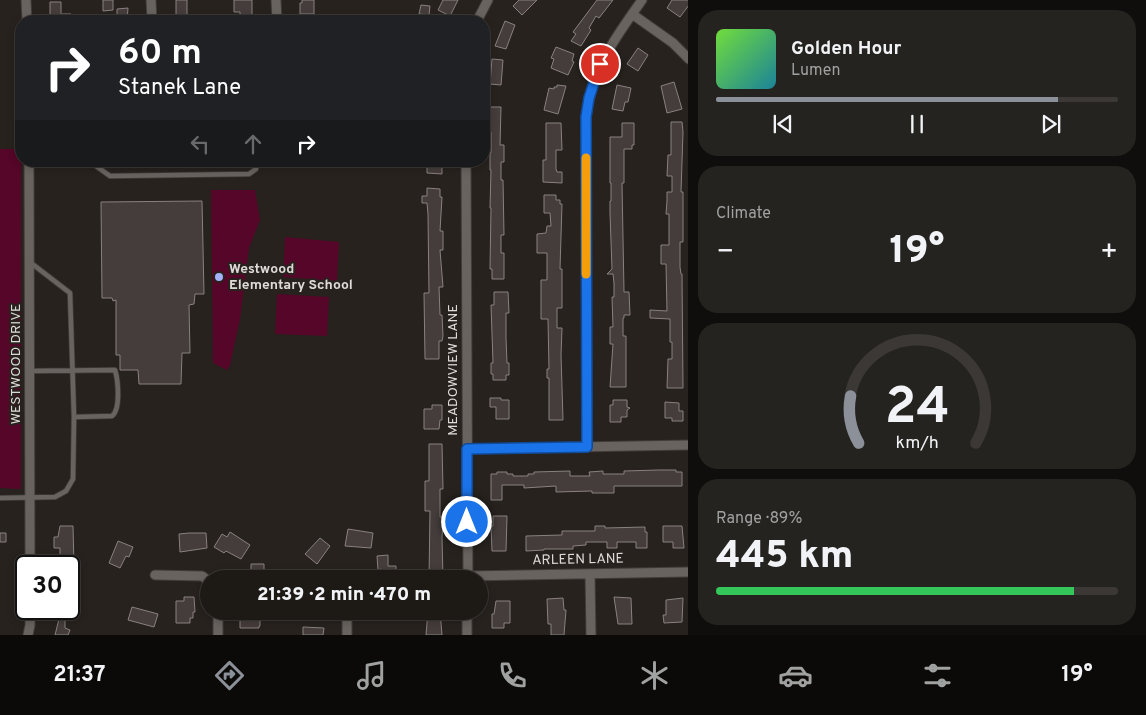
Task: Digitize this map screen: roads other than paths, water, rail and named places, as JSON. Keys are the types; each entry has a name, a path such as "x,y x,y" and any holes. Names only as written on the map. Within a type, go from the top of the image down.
{"street":[{"path":"26,0 27,15"},
{"path":"151,0 152,15"},
{"path":"276,0 276,15"},
{"path":"480,15 488,0"},
{"path":"587,447 586,117 589,98 600,64 642,0"},
{"path":"632,14 673,43 688,59"},
{"name":"WESTWOOD DRIVE","path":"30,167 30,555"},
{"name":"MEADOWVIEW LANE","path":"466,167 468,570"},
{"path":"467,449 688,446"},
{"name":"ARLEEN LANE","path":"488,577 688,572"},
{"path":"590,574 591,635"},
{"path":"155,575 200,576"},
{"path":"28,635 30,620"},
{"path":"218,620 218,635"},
{"path":"347,620 347,635"},
{"path":"467,635 468,620"}],"lane":[{"path":"97,167 110,176 249,174 256,167"},
{"path":"0,498 55,497 66,491 73,479 74,417 70,293 30,262"},
{"path":"30,370 114,370 118,407 116,413 112,416 74,417"}],"place":[{"name":"Westwood Elementary School","path":"219,277"}]}
